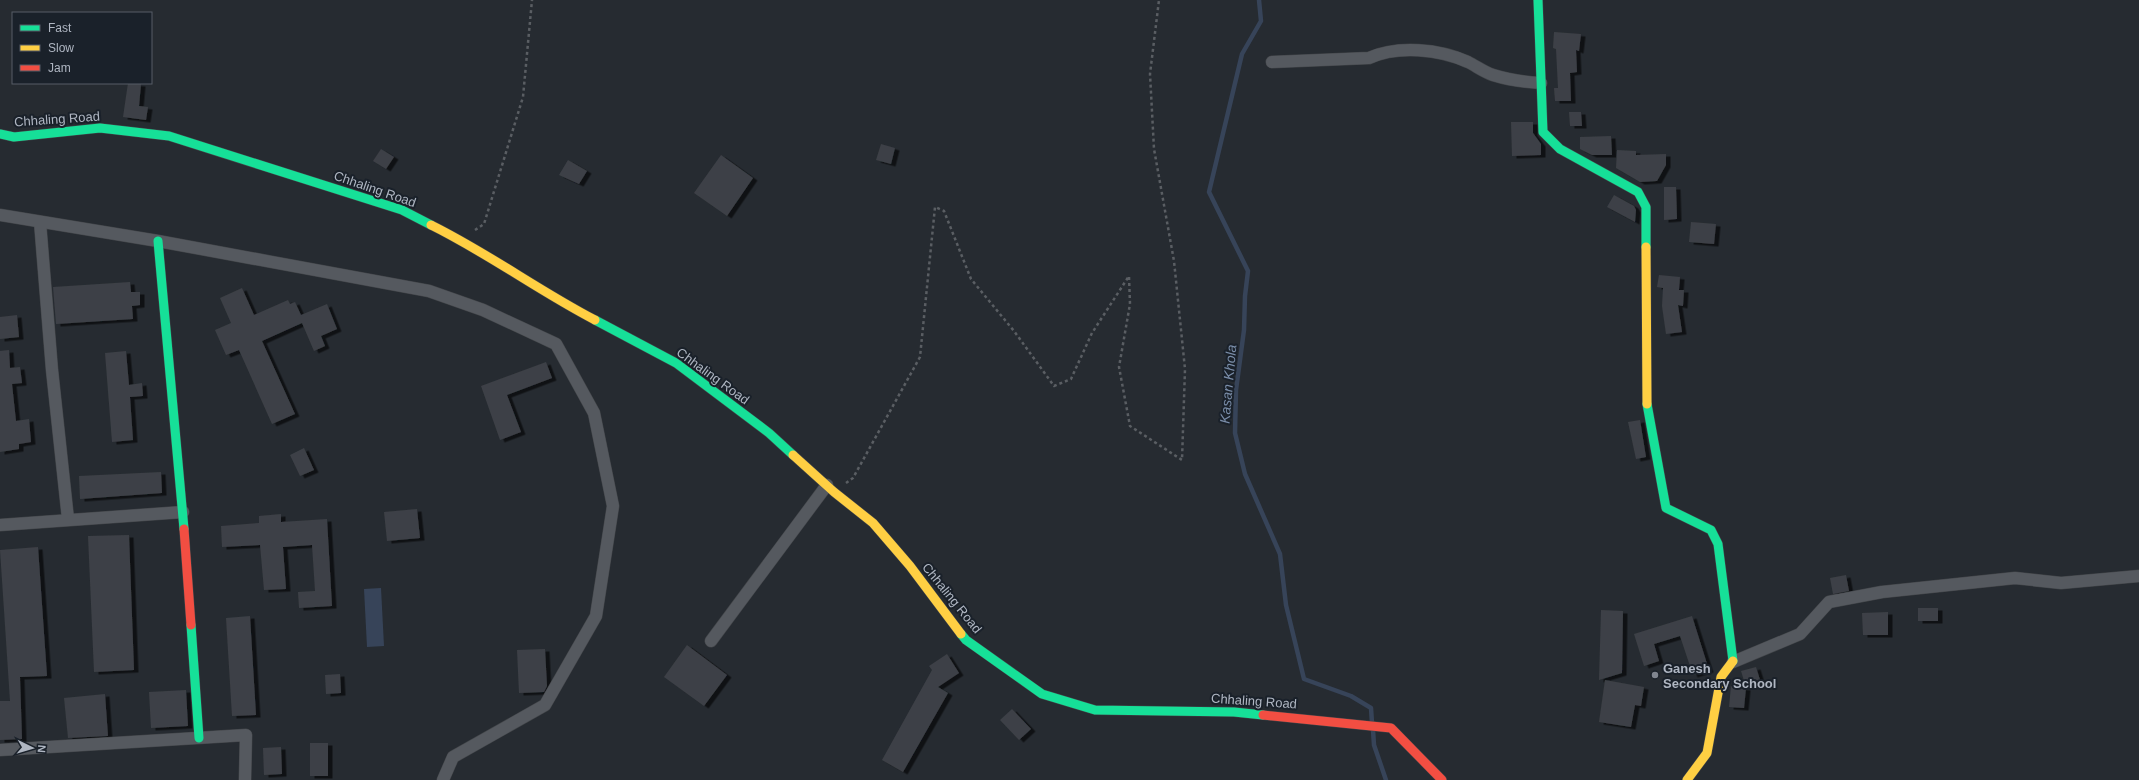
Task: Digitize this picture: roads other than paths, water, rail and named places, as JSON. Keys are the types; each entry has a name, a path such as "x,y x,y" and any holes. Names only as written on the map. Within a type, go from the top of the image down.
{"street":[{"path":"1538,0 1543,132 1560,149 1638,192 1646,207 1646,404 1666,508 1711,530 1718,544 1733,662"},
{"path":"1272,62 1369,58 1382,52 1414,50 1467,61 1491,74 1513,80 1541,83"},
{"name":"Chhaling Road","path":"0,134 14,137 100,128 169,136 402,210 460,239 570,306 676,363 769,433 830,488 873,523 910,566 966,640 1042,694 1095,710 1234,712 1296,717 1391,728 1442,780"},
{"path":"0,215 158,241 429,291 483,310 556,344 594,413 613,506 596,616 545,705 453,757 444,780"},
{"path":"40,222 52,370 68,519"},
{"path":"158,241 183,512 199,738"},
{"path":"711,641 830,488"},
{"path":"0,525 183,512"},
{"path":"1686,780 1707,753 1721,677 1733,662 1800,634 1830,602 1882,592 2015,578 2061,583 2139,576"},
{"path":"0,750 246,735 245,780"}],"water":[{"path":"381,588 384,646 367,647 364,589"}],"waterway":[{"name":"Kasan Khola","path":"1259,0 1261,21 1242,54 1209,192 1248,271 1245,296 1244,330 1236,390 1235,433 1245,474 1280,554 1286,605 1304,679 1351,696 1371,708 1372,723"},
{"name":"Kasan Khola","path":"1373,730 1374,745 1386,780"}],"place":[{"name":"Ganesh Secondary School","path":"1655,675"}]}
